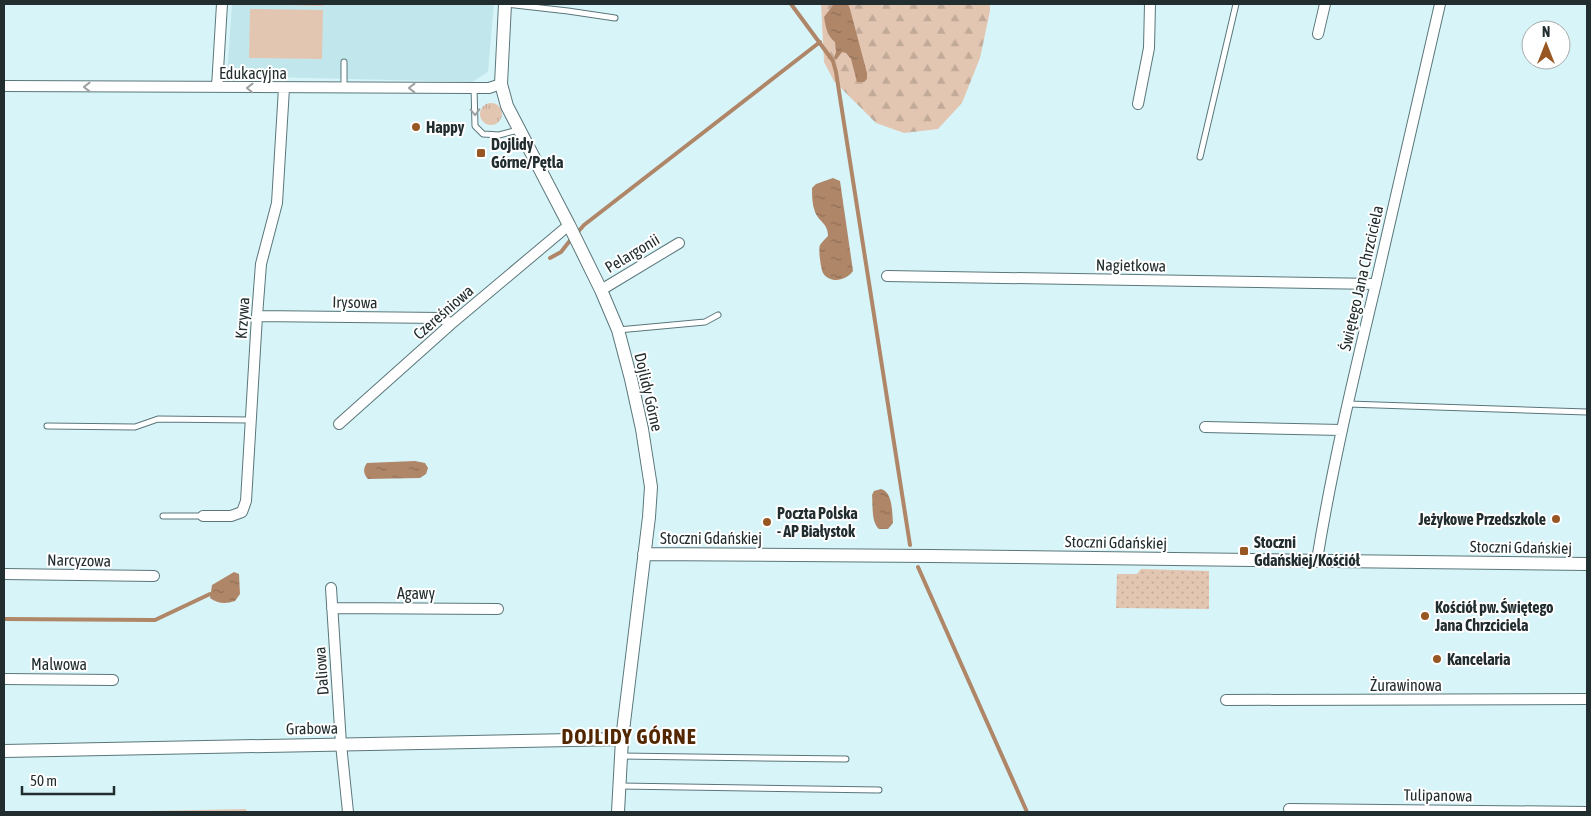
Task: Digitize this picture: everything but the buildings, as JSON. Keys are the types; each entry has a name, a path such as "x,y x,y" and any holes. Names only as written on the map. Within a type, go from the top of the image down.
{"street":[{"path":"217,87 222,4"},
{"name":"Dojlidy Górne","path":"505,4 501,84 507,106 569,225 601,290 618,330 642,429 651,487 622,739 618,812"},
{"path":"1138,104 1149,48 1150,4"},
{"path":"1318,34 1325,4"},
{"name":"Świętego Jana Chrzciciela","path":"1317,560 1347,404 1440,4"},
{"name":"Edukacyjna","path":"4,86 489,88 501,84"},
{"name":"Krzywa","path":"203,516 231,516 242,512 246,500 256,316 261,264 277,203 284,88"},
{"name":"Czereśniowa","path":"339,424 451,324 569,225"},
{"name":"Pelargonii","path":"601,290 680,243"},
{"name":"Nagietkowa","path":"887,276 1376,284"},
{"name":"Irysowa","path":"256,316 442,318 451,324"},
{"path":"1205,427 1342,430"},
{"name":"Stoczni Gdańskiej","path":"644,554 1587,564"},
{"name":"Narcyzowa","path":"4,574 154,576"},
{"name":"Daliowa","path":"330,588 341,744 348,812"},
{"name":"Agawy","path":"332,608 498,609"},
{"name":"Malwowa","path":"4,679 113,680"},
{"name":"Żurawinowa","path":"1226,700 1587,699"},
{"name":"Grabowa","path":"4,751 622,739"},
{"name":"Tulipanowa","path":"1289,809 1587,812"}],"lane":[{"path":"505,4 615,18"},
{"path":"1200,157 1236,4"},
{"path":"344,62 344,88"},
{"path":"474,88 475,126 482,134 499,135 518,130"},
{"path":"618,330 705,322 718,315"},
{"path":"1347,404 1587,412"},
{"path":"47,426 135,427 158,419 250,420"},
{"path":"163,516 203,516"},
{"path":"621,756 846,759"},
{"path":"619,786 879,790"}],"shaded area":[{"path":"232,4 494,4 488,72 472,82 227,76"}],"green space":[{"path":"241,4 323,4 323,6"},
{"path":"821,4 990,4 980,58 962,103 938,129 904,133 876,123 834,81 824,62"},
{"path":"250,9 323,10 322,59 249,58"},
{"path":"491,103 499,106 502,114 499,122 491,125 483,122 480,114 483,106"},
{"path":"1141,569 1209,571 1209,609 1116,608 1117,574 1137,574"},
{"path":"246,809 247,812 101,812"}],"water":[{"path":"834,4 848,4 850,9 867,73 867,79 864,82 857,82 851,59 846,53 842,52 836,60 834,58 836,52 835,42 826,28 824,17"},
{"path":"833,178 840,181 853,271 846,277 838,280 830,279 822,271 819,247 828,236 828,232 815,212 812,197 812,188 816,184"},
{"path":"415,461 425,463 428,468 426,474 420,478 368,479 364,473 367,463"},
{"path":"881,489 888,494 891,503 893,523 888,529 879,529 874,518 872,495 874,491"},
{"path":"234,572 239,574 240,594 235,601 222,603 210,598 212,585"}],"waterway":[{"path":"791,4 833,61 836,72 910,545"},
{"path":"577,233 584,225 820,42"},
{"path":"550,258 561,252 572,238"},
{"path":"918,567 1027,812"},
{"path":"4,619 155,620 210,594"}],"place":[{"name":"Happy","path":"416,127"},
{"name":"Dojlidy Górne/Pętla","path":"481,153"},
{"name":"Jeżykowe Przedszkole","path":"1556,519"},
{"name":"Poczta Polska - AP Białystok","path":"767,522"},
{"name":"Stoczni Gdańskiej/Kościół","path":"1244,551"},
{"name":"Kościół pw. Świętego Jana Chrzciciela","path":"1425,616"},
{"name":"Kancelaria","path":"1437,659"}],"district":[{"name":"DOJLIDY GÓRNE","path":"629,736"}]}
